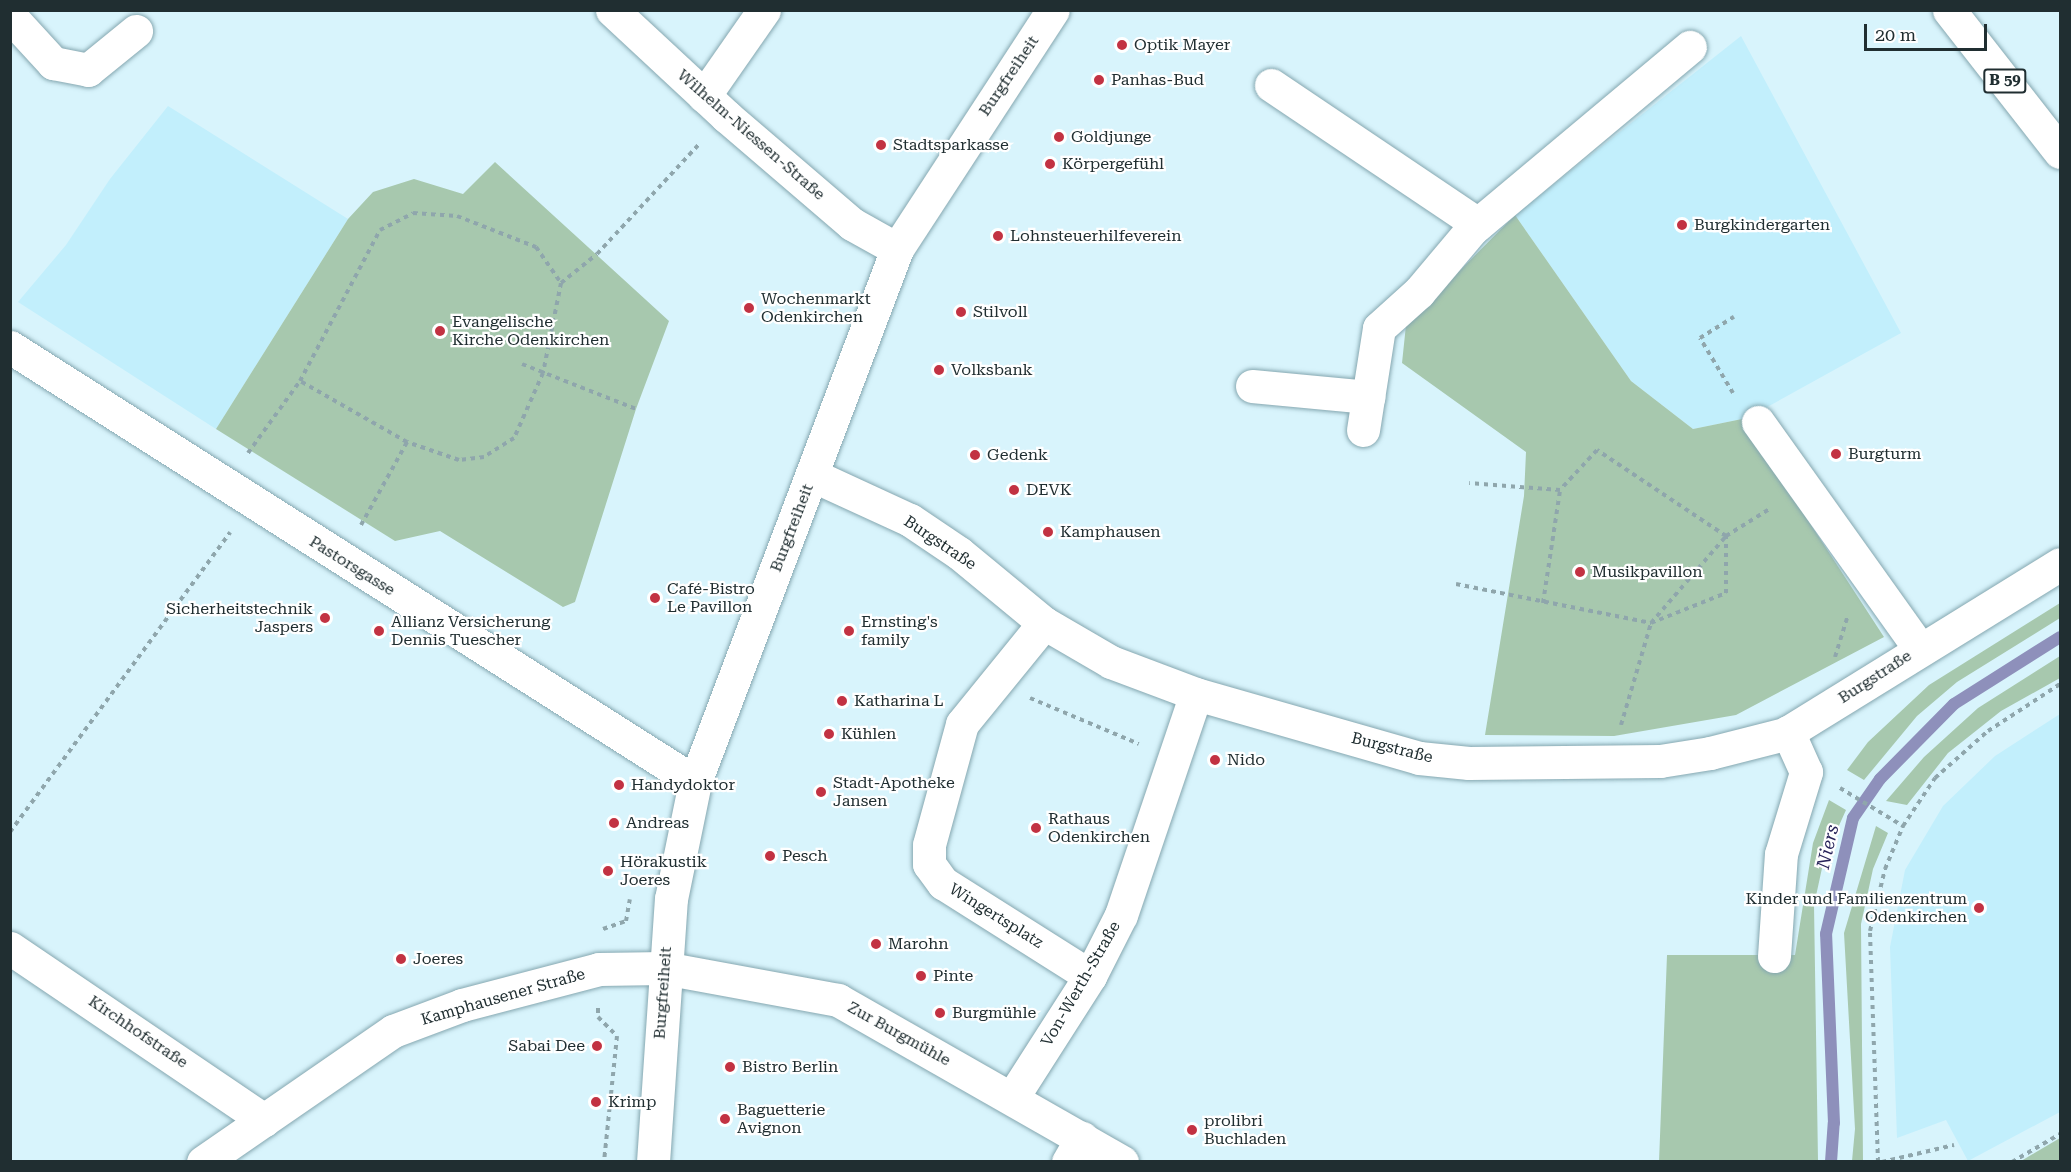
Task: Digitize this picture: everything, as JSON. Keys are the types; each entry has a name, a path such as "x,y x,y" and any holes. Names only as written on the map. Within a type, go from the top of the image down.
{"street":[{"name":"Wilhelm-Niessen-Straße","path":"612,10 715,106 852,224 897,249"},
{"path":"715,106 764,10"},
{"name":"Burgfreiheit","path":"653,1161 664,968 671,899 695,782 897,249 1053,10"},
{"name":"B 59","path":"1949,10 2061,152"},
{"path":"10,16 53,63 88,70 136,31"},
{"path":"1363,430 1379,328 1419,292 1478,224 1690,47"},
{"path":"1270,85 1478,224"},
{"name":"Pastorsgasse","path":"10,347 238,494 695,782"},
{"path":"1252,386 1368,397"},
{"path":"1758,422 1920,649"},
{"name":"Burgstraße","path":"812,475 910,520 960,553 1044,623 1111,662 1196,694 1419,758 1469,763 1609,763 1710,753 1788,732 2061,564"},
{"name":"Wingertsplatz","path":"1044,623 993,682 962,724 965,764 929,845 929,864 943,883 1090,976"},
{"name":"Von-Werth-Straße","path":"1012,1098 1090,976 1121,915 1196,694"},
{"path":"1774,956 1781,854 1806,772 1788,732"},
{"name":"Kirchhofstraße","path":"10,948 264,1120"},
{"name":"Kamphausener Straße","path":"204,1161 393,1030 462,1005 599,969 664,968"},
{"name":"Zur Burgmühle","path":"664,968 838,1000 1012,1098 1075,1150 1122,1161"}],"path":[{"path":"300,381 407,442 459,459 484,457 514,438 543,373 561,283 597,254 715,106"},
{"path":"10,831 238,494 380,230 413,213 457,216 536,247 561,283"},
{"path":"1734,317 1700,338 1738,402 1758,422"},
{"path":"522,364 636,409"},
{"path":"342,559 407,442"},
{"path":"1543,603 1560,490 1597,450 1726,536"},
{"path":"1469,483 1560,490"},
{"path":"1609,763 1651,623 1726,536 1805,487"},
{"path":"1456,584 1651,623 1726,593 1726,536"},
{"path":"1817,715 1846,623 1858,561"},
{"path":"993,682 1173,759"},
{"path":"1954,1145 1880,1161 1870,931 1879,890 1903,826 1935,778 1959,755 2018,710 2061,684"},
{"path":"1849,792 1903,826"},
{"path":"604,1161 617,1036 598,1017 598,931 626,921 633,888"},
{"path":"2012,1161 2061,1134"}],"shaded area":[{"name":"Burgkindergarten","path":"1741,36 1901,333 1760,411 1742,419 1693,429 1631,381 1515,215"},
{"path":"168,106 348,219 216,429 18,302 66,245 110,179"},
{"name":"Kinder und Familienzentrum Odenkirchen","path":"2060,714 2060,1112 1968,1161 1946,1120 1897,1138 1890,947 1905,870 1943,806 1995,756"}],"green space":[{"path":"495,162 669,321 636,409 575,602 563,607 440,531 395,541 216,429 348,219 373,192 414,179 463,194"},
{"path":"1515,215 1631,381 1693,429 1742,419 1884,637 1736,715 1614,736 1485,735 1524,496 1526,452 1402,363 1406,325"},
{"path":"2060,603 2060,618 1957,682 1917,716 1864,780 1847,770 1868,742 1929,685"},
{"path":"2060,656 2060,678 2001,711 1948,753 1907,805 1886,801 1924,757 1978,708"},
{"path":"1829,800 1846,810 1824,859 1814,905 1818,1161 1659,1162 1667,955 1795,955 1813,843"},
{"path":"1876,826 1888,833 1873,869 1861,924 1863,1161 1852,1161 1855,1129 1844,933"},
{"path":"2060,1138 2060,1161 2021,1161"}],"waterway":[{"name":"Niers","path":"1831,1162 1834,1123 1826,934 1853,818 1880,779 1954,704 2060,637"}],"place":[{"name":"Optik Mayer","path":"1122,45"},
{"name":"Panhas-Bud","path":"1099,80"},
{"name":"Goldjunge","path":"1059,137"},
{"name":"Stadtsparkasse","path":"881,145"},
{"name":"Körpergefühl","path":"1050,164"},
{"name":"Burgkindergarten","path":"1682,225"},
{"name":"Lohnsteuerhilfeverein","path":"998,236"},
{"name":"Wochenmarkt Odenkirchen","path":"749,308"},
{"name":"Stilvoll","path":"961,312"},
{"name":"Evangelische Kirche Odenkirchen","path":"440,331"},
{"name":"Volksbank","path":"939,370"},
{"name":"Burgturm","path":"1836,454"},
{"name":"Gedenk","path":"975,455"},
{"name":"DEVK","path":"1014,490"},
{"name":"Kamphausen","path":"1048,532"},
{"name":"Musikpavillon","path":"1580,572"},
{"name":"Café-Bistro Le Pavillon","path":"655,598"},
{"name":"Sicherheitstechnik Jaspers","path":"325,618"},
{"name":"Allianz Versicherung Dennis Tuescher","path":"379,631"},
{"name":"Ernsting's family","path":"849,631"},
{"name":"Katharina L","path":"842,701"},
{"name":"Kühlen","path":"829,734"},
{"name":"Nido","path":"1215,760"},
{"name":"Handydoktor","path":"619,785"},
{"name":"Stadt-Apotheke Jansen","path":"821,792"},
{"name":"Andreas","path":"614,823"},
{"name":"Rathaus Odenkirchen","path":"1036,828"},
{"name":"Pesch","path":"770,856"},
{"name":"Hörakustik Joeres","path":"608,871"},
{"name":"Kinder und Familienzentrum Odenkirchen","path":"1979,908"},
{"name":"Marohn","path":"876,944"},
{"name":"Joeres","path":"401,959"},
{"name":"Pinte","path":"921,976"},
{"name":"Burgmühle","path":"940,1013"},
{"name":"Sabai Dee","path":"597,1046"},
{"name":"Bistro Berlin","path":"730,1067"},
{"name":"Krimp","path":"596,1102"},
{"name":"Baguetterie Avignon","path":"725,1119"},
{"name":"prolibri Buchladen","path":"1192,1130"}]}
